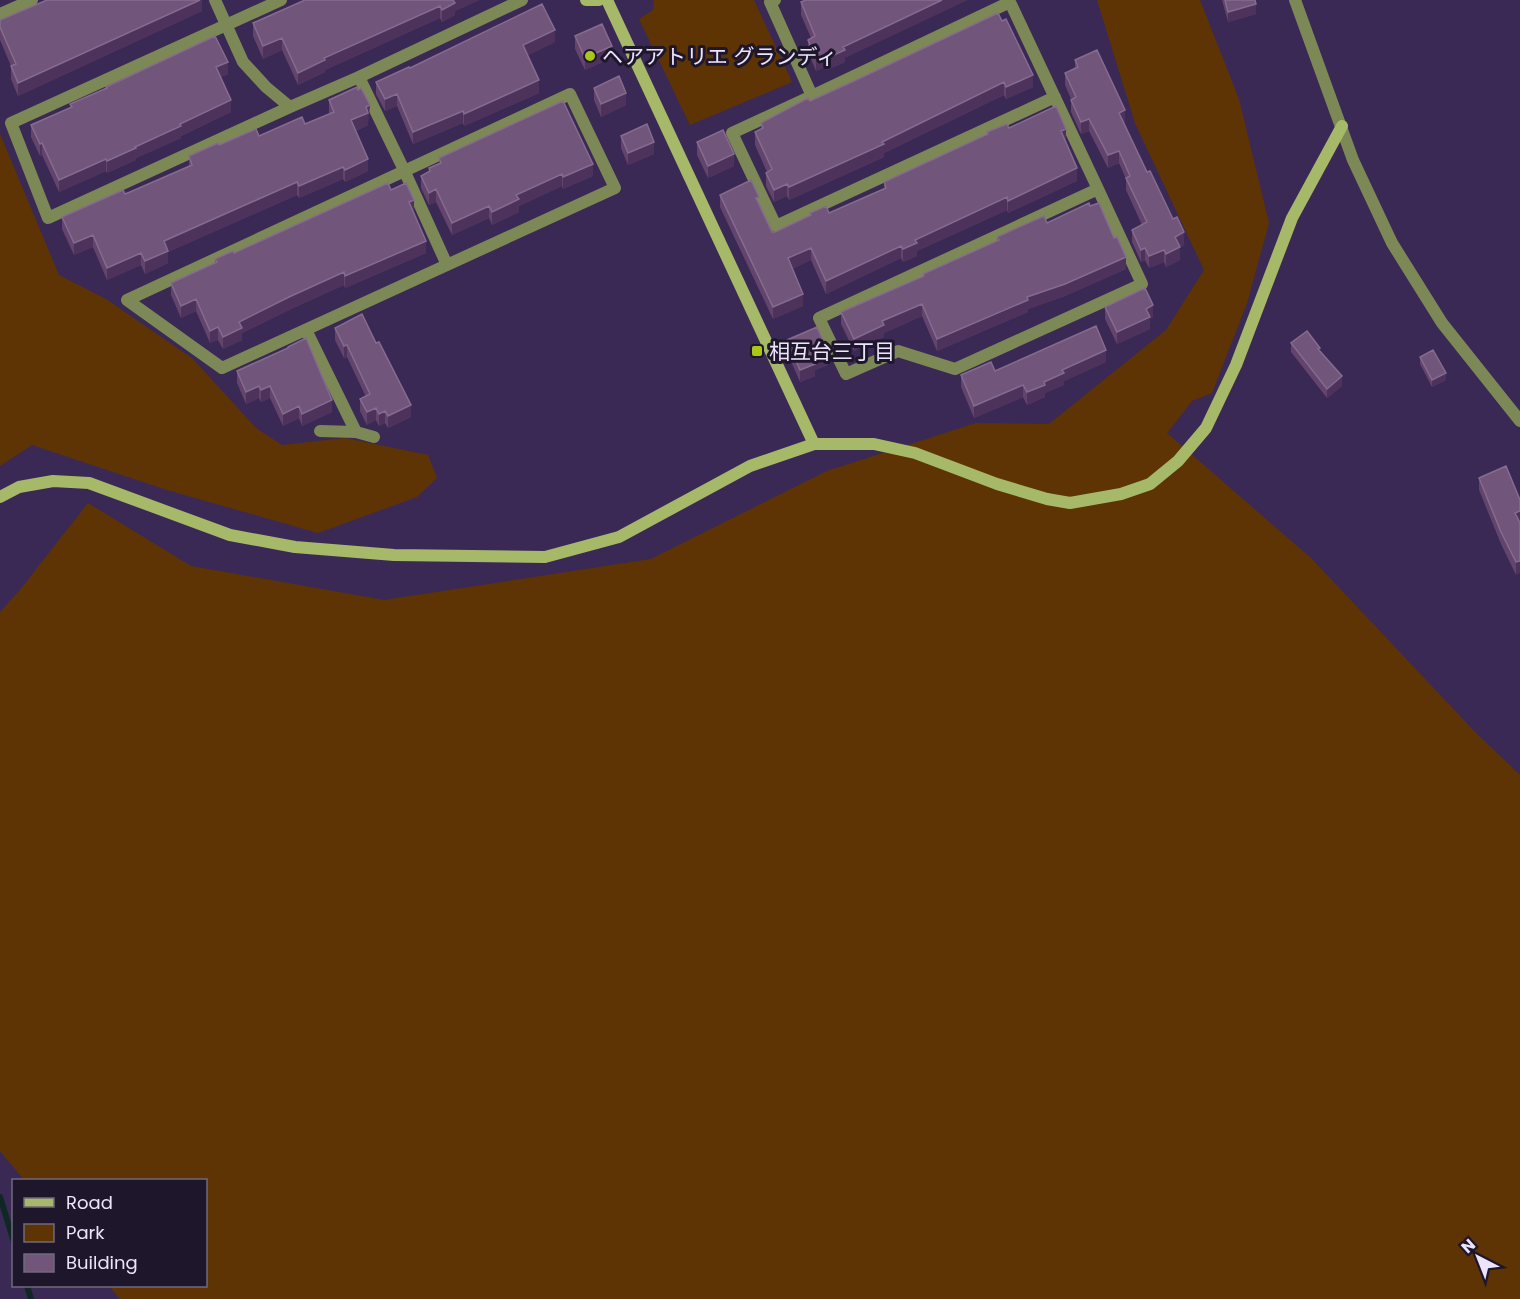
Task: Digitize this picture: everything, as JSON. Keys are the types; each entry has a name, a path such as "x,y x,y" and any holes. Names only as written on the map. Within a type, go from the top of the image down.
{"street":[{"path":"0,14 32,0"},
{"path":"215,0 243,62 266,87 290,107"},
{"path":"281,0 12,123 48,218 359,77 522,0"},
{"path":"586,0 598,0"},
{"path":"607,0 814,444"},
{"path":"775,0 770,3 812,96"},
{"path":"1295,0 1353,160 1392,243 1442,323 1520,420"},
{"path":"1055,98 776,225 732,133 1009,1 1055,98 1098,189 1142,285 955,369 898,351 846,375 819,318 1098,189"},
{"path":"359,77 447,265"},
{"path":"570,94 615,188 447,265 222,368 127,300 570,94"},
{"path":"0,497 19,487 53,481 89,483 230,534 295,547 394,555 545,557 619,537 750,466 814,444 874,444 915,453 1017,490 1070,503 1121,494 1150,484 1178,461 1206,428 1236,365 1292,218 1342,126"},
{"path":"306,330 356,432"},
{"path":"320,431 356,432 374,437"}],"green space":[{"path":"654,0 754,0 792,82 690,125 639,19 653,10"},
{"path":"1097,0 1200,0 1239,99 1269,223 1247,303 1212,393 1192,401 1167,433 1312,559 1475,732 1520,775 1520,1299 120,1299 110,1287 207,1287 207,1179 23,1179 0,1151 0,612 88,503 191,566 384,600 651,559 827,471 976,423 1049,424 1166,330 1204,270 1135,123"},
{"path":"0,134 59,275 106,299 193,359 256,428 282,445 345,438 428,455 437,478 417,497 318,533 167,490 32,445 0,466"}],"building":[{"path":"47,0 200,0 18,83 11,66 16,64 0,27 0,20"},
{"path":"305,0 453,0 455,3 442,10 440,6 324,58 325,60 298,73 282,38 263,46 253,23"},
{"path":"806,0 942,0 843,47 845,50 827,58 825,54 816,58 808,40 815,36 801,2"},
{"path":"1225,0 1255,0 1256,4 1228,12"},
{"path":"542,4 555,30 523,45 539,80 464,114 463,111 413,132 397,94 385,99 376,82"},
{"path":"998,13 1002,21 1006,19 1033,75 1006,87 1004,82 882,142 884,144 789,187 787,184 774,190 766,173 772,169 755,132 763,128 761,123 808,98 810,101"},
{"path":"602,24 612,46 585,58 575,36"},
{"path":"215,36 228,62 216,67 231,100 136,148 59,180 31,125 72,107 70,104"},
{"path":"1097,50 1125,110 1119,113 1147,172 1150,171 1173,219 1177,217 1184,232 1175,237 1180,247 1166,254 1164,250 1149,256 1145,248 1141,250 1132,230 1147,222 1126,178 1130,176 1119,151 1108,155 1089,119 1081,122 1071,100 1076,97 1065,73 1078,67 1075,60"},
{"path":"619,76 626,93 601,104 594,88"},
{"path":"357,87 358,90 361,88 370,105 366,107 368,113 351,120 368,159 345,170 343,167 299,186 297,182 164,241 168,251 145,261 141,253 107,268 93,235 74,243 62,217 123,190 125,194 192,165 189,156 218,143 219,145 256,129 259,136 302,117 305,124 334,112 329,100"},
{"path":"563,101 593,164 563,177 562,174 516,195 519,199 492,212 489,206 452,223 436,189 429,193 421,176 430,171 429,168 441,163 439,158"},
{"path":"1056,106 1066,129 1061,131 1077,168 1008,201 1007,197 915,240 917,243 903,249 901,246 826,281 811,248 788,258 803,294 773,307 720,195 751,180 759,197 756,198 772,232 775,232 826,206 829,213 886,188 884,182 988,134 987,132 1007,124 1009,128"},
{"path":"647,124 654,142 628,153 621,136"},
{"path":"723,130 734,154 708,166 697,142"},
{"path":"388,183 391,190 406,183 414,200 409,202 426,241 345,276 344,272 289,297 239,322 242,328 223,337 218,327 210,331 196,299 181,306 171,283 217,262 215,259 233,251 234,253"},
{"path":"1089,203 1090,206 1099,203 1114,238 1117,237 1126,257 1065,284 1027,297 1028,300 937,339 922,304 882,321 884,325 854,339 841,312 924,276 923,274 999,240 997,237 1012,230 1044,216 1047,223"},
{"path":"1145,288 1153,305 1146,309 1150,317 1117,332 1105,307"},
{"path":"362,314 411,405 388,416 385,411 379,414 376,408 367,412 360,399 370,394 347,345 344,346 335,328"},
{"path":"1096,326 1106,350 1062,370 1064,373 1044,382 1045,385 1027,392 1023,385 974,406 961,375 991,362 995,371"},
{"path":"817,327 828,352 813,359 815,364 800,370 787,340"},
{"path":"1307,331 1320,348 1318,349 1342,376 1327,389 1291,343"},
{"path":"306,338 332,400 302,414 299,406 283,414 270,386 261,390 259,386 246,392 237,371"},
{"path":"1433,350 1446,373 1432,380 1420,357"},
{"path":"1506,466 1520,500 1520,511 1515,513 1520,523 1520,561 1516,562 1479,478"}],"waterway":[{"path":"0,1197 12,1236"},
{"path":"27,1287 31,1299"}],"place":[{"name":"ヘアアトリエ グランディ","path":"590,56"},
{"name":"相互台三丁目","path":"757,351"}]}
